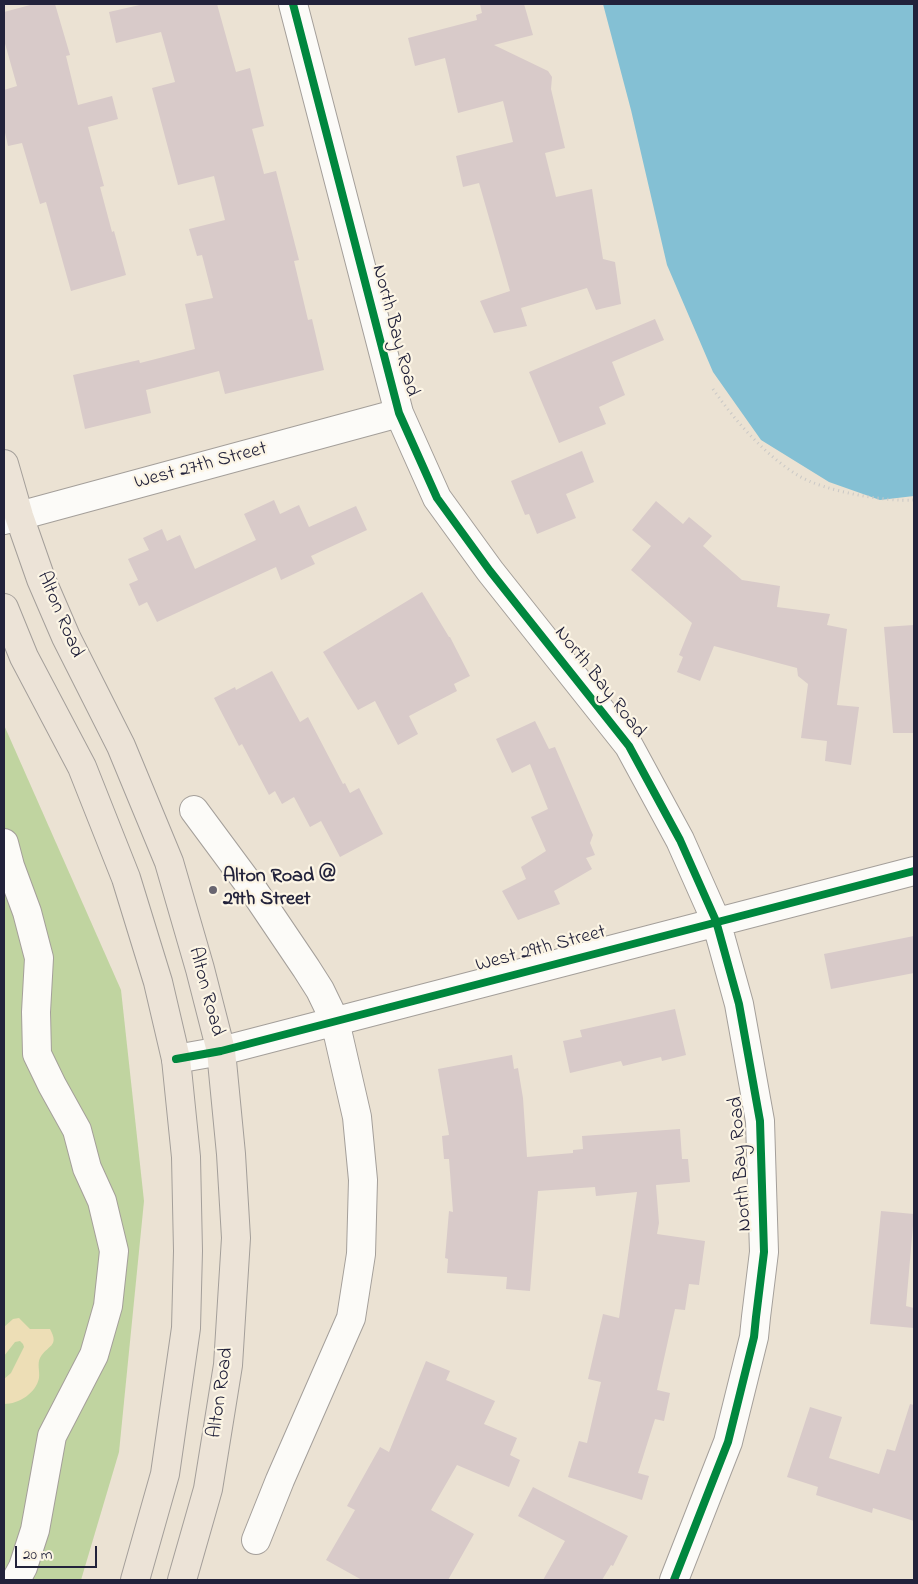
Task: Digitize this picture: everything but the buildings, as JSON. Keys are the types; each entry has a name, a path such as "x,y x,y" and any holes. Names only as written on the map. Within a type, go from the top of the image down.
{"highway":[{"name":"Alton Road","path":"4,464 12,518 66,637 121,746 169,862 200,969 221,1051 231,1154 236,1238 228,1365 208,1489 182,1580"},
{"path":"4,608 24,657 82,767 126,878 158,982 176,1059 186,1157 188,1251 186,1328 165,1474 135,1580"}],"street":[{"name":"North Bay Road","path":"293,4 399,413 437,498 490,570 629,746 680,840 716,921 739,1004 760,1121 764,1252 754,1337 728,1442 674,1580"},
{"name":"West 27th Street","path":"12,518 399,413"},
{"path":"194,810 254,891 306,968 320,990 335,1021 357,1118 363,1180 361,1254 351,1318 280,1480 256,1540"},
{"path":"4,843 10,866 27,912 39,958 36,1012 37,1054 52,1085 78,1130 88,1168 102,1201 114,1251 108,1306 94,1355 52,1436 35,1530 23,1567 16,1580"},
{"name":"West 29th Street","path":"176,1059 221,1051 914,871"}],"path":[{"path":"713,390 745,430 800,476 852,493 894,500 914,500"}],"green space":[{"path":"4,725 121,990 144,1201 119,1452 81,1580 4,1580"}],"sand":[{"path":"19,1318 30,1329 50,1329 54,1339 53,1343 40,1358 39,1378 31,1393 21,1400 4,1404 4,1379 11,1373 24,1347 20,1341 15,1342 4,1356 4,1327 13,1319"}],"water":[{"path":"603,4 914,4 914,496 880,500 829,482 761,440 713,372 667,265 631,110"}],"cycle path":[{"path":"293,4 399,413 437,498 490,571 629,746 680,840 716,921 739,1004 760,1121 764,1252 754,1337 728,1442 674,1580"},
{"path":"176,1059 221,1051 914,871"}],"place":[{"name":"Alton Road @ 29th Street","path":"213,890"}]}
